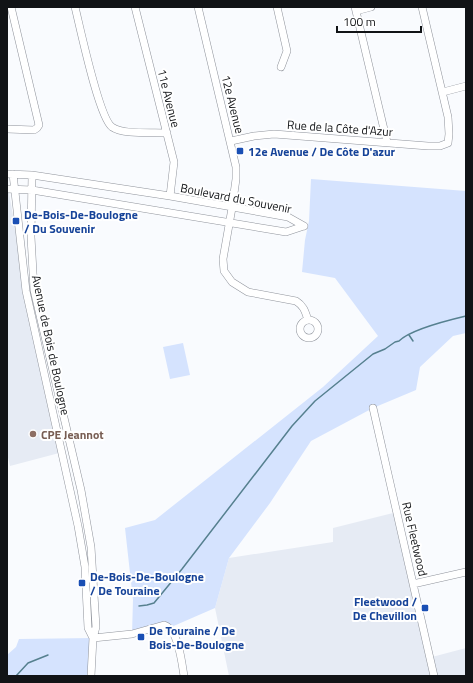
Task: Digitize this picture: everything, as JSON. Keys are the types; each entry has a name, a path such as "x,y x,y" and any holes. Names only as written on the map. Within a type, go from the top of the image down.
{"street":[{"path":"7,129 34,130 39,125 11,7"},
{"path":"75,7 97,96 108,124 113,128 124,131 167,133"},
{"name":"11e Avenue","path":"135,7 174,162 170,196"},
{"name":"12e Avenue","path":"198,7 236,166 236,179 232,208 223,259 224,271 232,282 248,292 296,301 304,308 308,320"},
{"path":"277,7 287,51 281,67"},
{"path":"371,7 356,9 387,142"},
{"path":"422,7 443,92 466,86"},
{"name":"Rue de la Côte d'Azur","path":"230,141 274,134 440,146 448,143 449,134 448,117 443,92"},
{"name":"Boulevard du Souvenir","path":"10,174 32,175 170,196 288,217 304,226 286,232 32,190 11,188"},
{"name":"Avenue de Bois de Boulogne","path":"10,174 26,291 78,526 85,567 88,628 93,638"},
{"name":"Avenue de Bois de Boulogne","path":"32,175 31,237 34,290 81,490 91,547 96,627 93,638 91,676"},
{"name":"Rue Fleetwood","path":"373,408 434,676"},
{"path":"413,584 466,572"},
{"path":"93,638 132,634 164,625 173,633 184,676"}],"shaded area":[{"path":"311,179 466,191 466,333 453,336 420,367 416,390 373,408 311,441 270,503 229,558 215,608 169,628 132,634 133,600 125,528 155,520 323,387 378,336 335,278 302,272 305,240 309,221"},
{"path":"7,193 9,193 30,311 63,452 10,466 7,453"},
{"path":"183,343 190,375 170,379 163,347"},
{"path":"397,512 432,657 466,648 466,676 229,676 215,608 229,558 333,542 333,528"},
{"path":"93,638 91,676 7,676 7,655 16,647 19,639"}],"waterway":[{"path":"139,606 154,603 292,426 315,401 373,354 421,329 466,316"},
{"path":"409,335 413,341"},
{"path":"16,676 28,663 48,655"}],"place":[{"name":"12e Avenue / De Côte D'azur","path":"240,151"},
{"name":"De-Bois-De-Boulogne / Du Souvenir","path":"16,221"},
{"name":"CPE Jeannot","path":"33,434"},
{"name":"De-Bois-De-Boulogne / De Touraine","path":"82,583"},
{"name":"Fleetwood / De Chevillon","path":"425,608"},
{"name":"De Touraine / De Bois-De-Boulogne","path":"141,637"}]}
